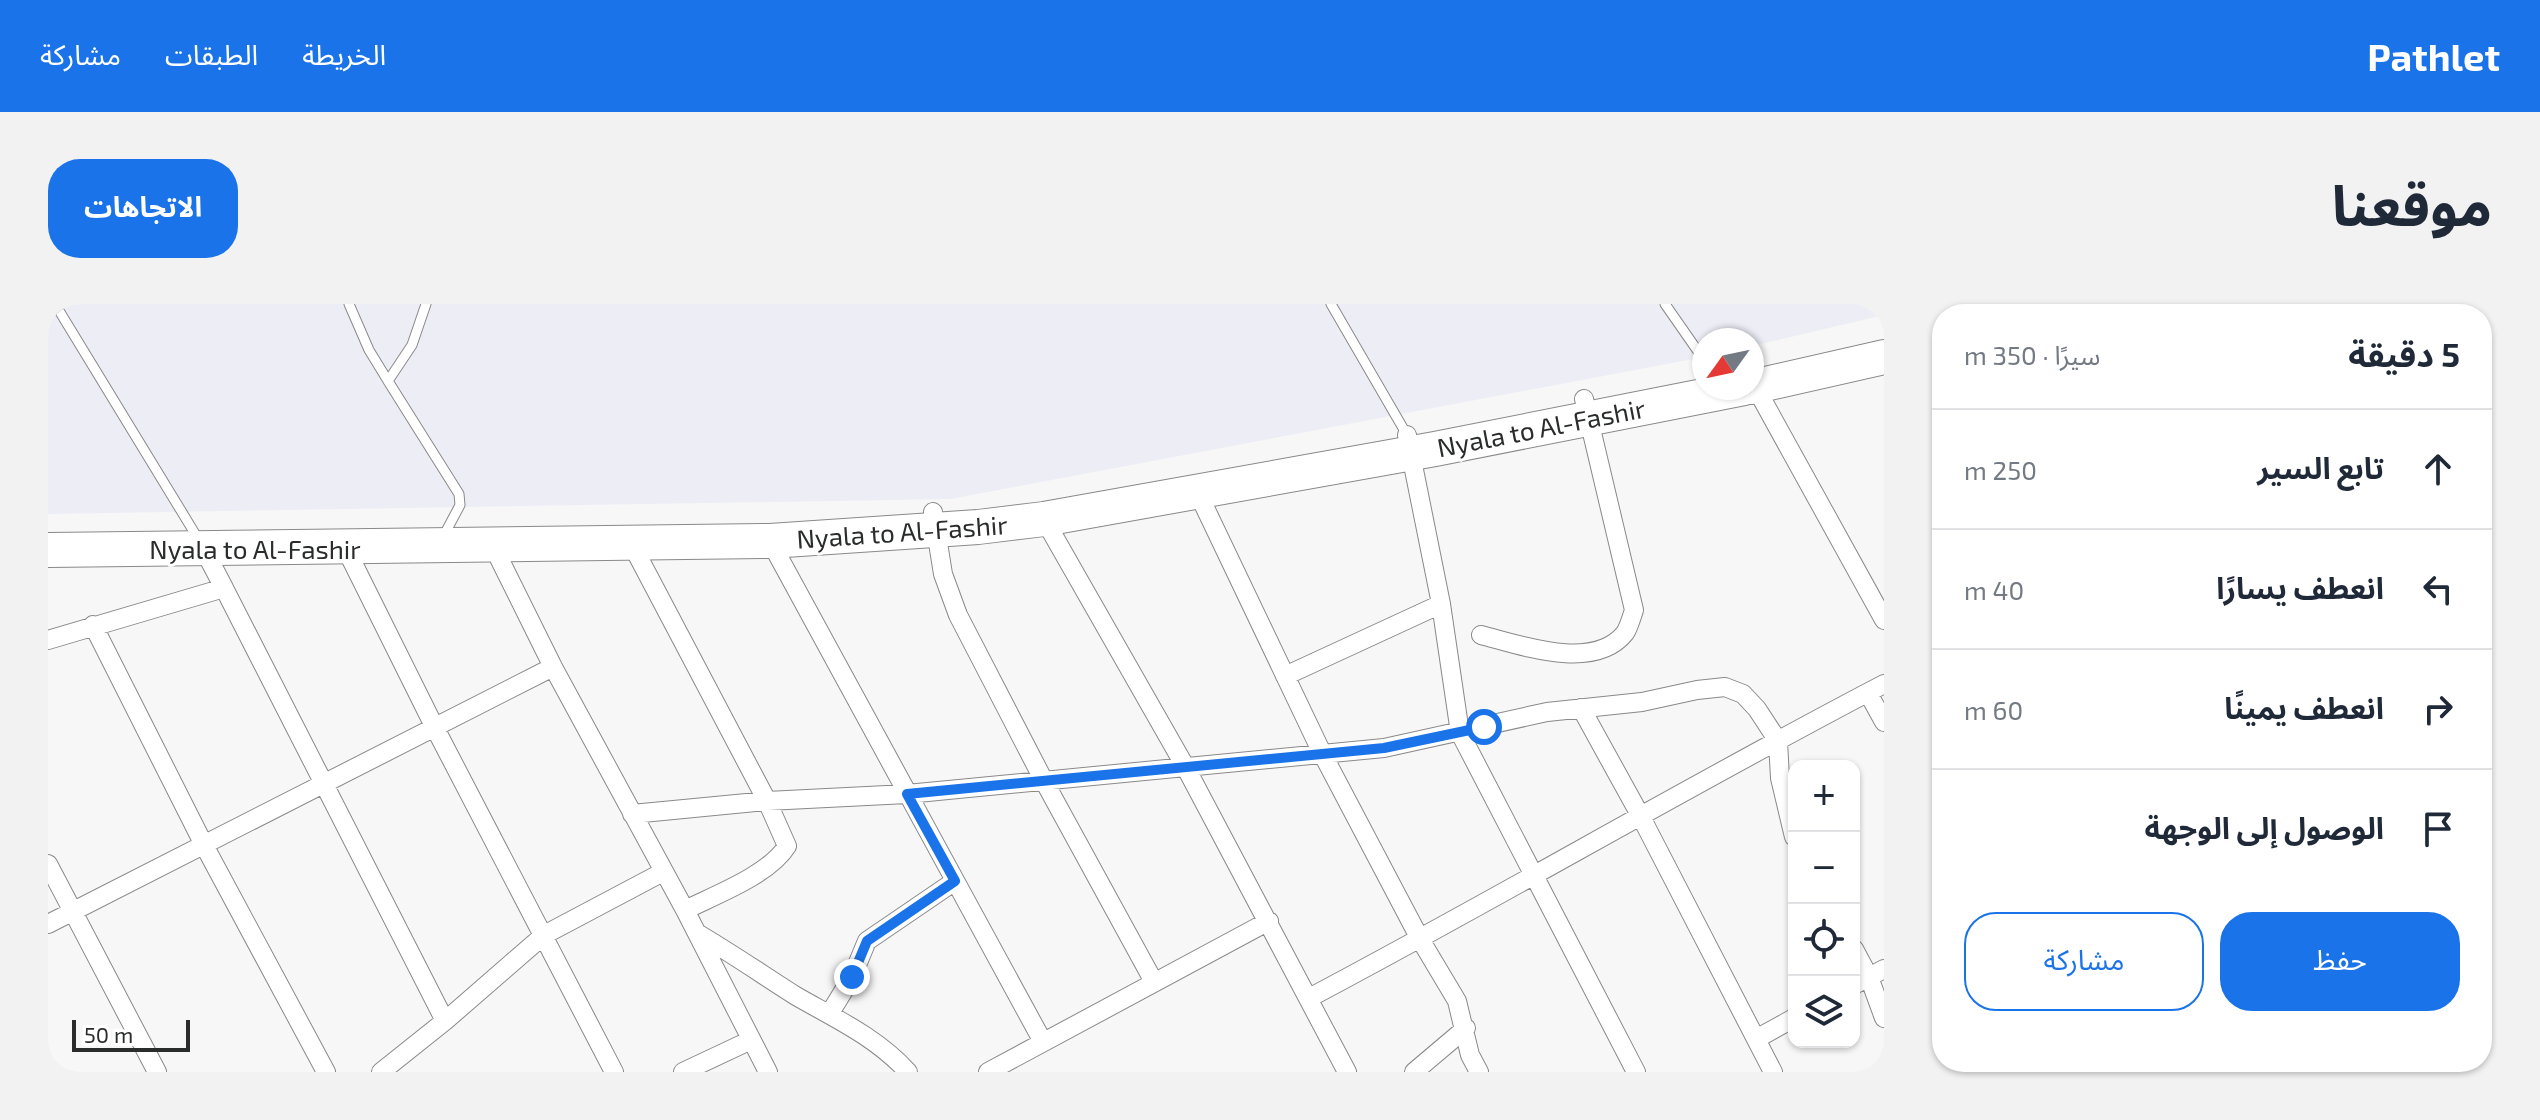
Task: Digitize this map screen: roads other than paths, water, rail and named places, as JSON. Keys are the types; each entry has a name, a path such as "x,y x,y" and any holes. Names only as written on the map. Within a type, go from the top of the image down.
{"highway":[{"name":"Nyala to Al-Fashir","path":"1764,375 1883,344"},
{"name":"Nyala to Al-Fashir","path":"48,550 198,540 442,538 769,522 1044,519 1197,491 1586,408 1692,390"},
{"name":"Nyala to Al-Fashir","path":"489,536 631,543 770,541 934,521 1149,481 1410,444"},
{"name":"Nyala to Al-Fashir","path":"48,533 198,540"},
{"name":"Nyala to Al-Fashir","path":"311,538 345,547 442,538"}],"street":[{"path":"1749,400 1884,620"},
{"path":"1481,635 1535,649 1577,655 1606,647 1625,633 1634,610 1586,408"},
{"path":"1410,444 1441,604 1460,733 1636,1072"},
{"path":"1197,491 1322,753 1420,939 1457,1001 1466,1028 1470,1055 1479,1072"},
{"path":"1044,519 1186,768 1347,1072"},
{"path":"934,521 943,574 958,615 1154,982"},
{"path":"489,536 553,667 685,910 768,1072"},
{"path":"198,540 445,1021"},
{"path":"770,541 1043,1042"},
{"path":"631,543 767,801 787,846 780,858 685,910"},
{"path":"345,547 435,728 614,1072"},
{"path":"48,640 224,588"},
{"path":"1285,676 1441,604"},
{"path":"93,625 204,845 326,1072"},
{"path":"48,924 553,667"},
{"path":"632,814 767,801 907,794 1384,748 1547,712 1642,702 1725,687 1743,694 1778,741 1780,778 1793,832"},
{"path":"1309,998 1876,688 1884,722"},
{"path":"1581,708 1773,1072"},
{"path":"48,864 157,1072"},
{"path":"381,1072 544,935 663,872"},
{"path":"830,1013 852,977 867,941 955,881"},
{"path":"988,1072 1269,921"},
{"path":"697,933 798,997 830,1013 893,1055 908,1072"},
{"path":"1869,977 1884,1018"},
{"path":"1756,1039 1788,1021"},
{"path":"1414,1072 1466,1028"},
{"path":"683,1072 751,1040"}],"lane":[{"path":"55,304 198,540"},
{"path":"349,304 369,350 459,494 460,505 442,538"},
{"path":"388,381 412,345 426,304"},
{"path":"1331,304 1410,444"},
{"path":"1665,304 1692,343"}]}
